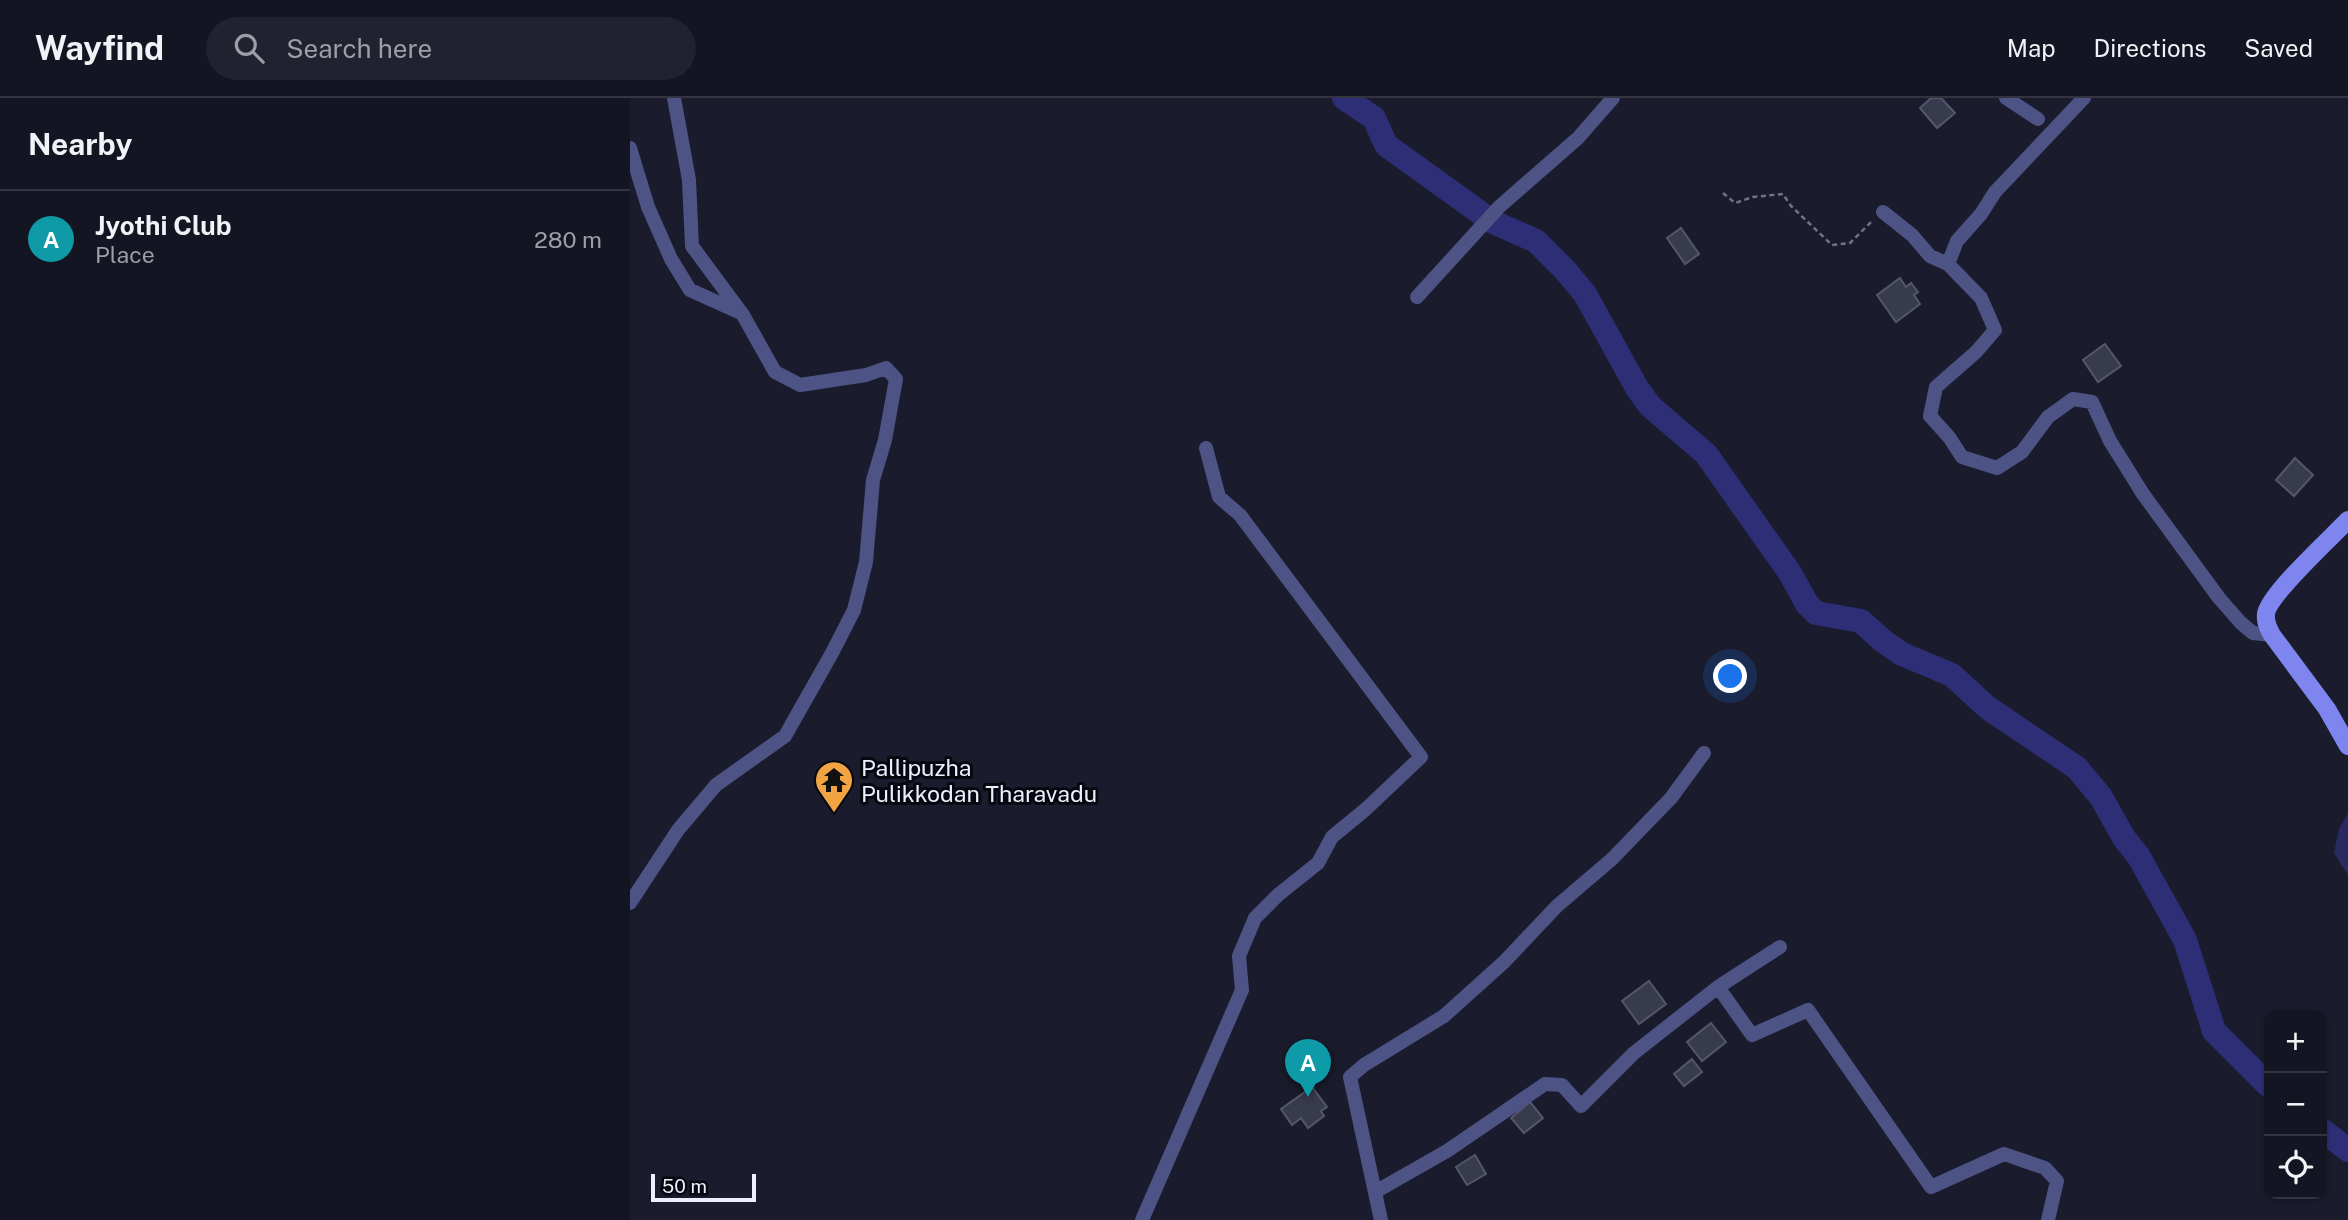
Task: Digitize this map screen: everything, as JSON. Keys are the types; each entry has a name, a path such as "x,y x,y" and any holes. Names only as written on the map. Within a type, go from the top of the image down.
{"main road":[{"path":"2348,520 2272,599 2266,613 2267,625 2272,635 2327,709 2348,746"}],"street":[{"path":"630,904 678,830 716,785 785,736 854,610 866,562 873,480 885,440 896,379 886,369 866,375 800,385 775,372 743,314 692,246 689,180 674,98"},
{"path":"1417,297 1499,207 1578,138 1613,98"},
{"path":"2006,98 2038,119"},
{"path":"1948,264 1957,241 1981,214 1994,192 2084,98"},
{"path":"630,148 648,207 671,258 690,289 743,314"},
{"path":"1883,212 1912,235 1930,256 1948,264 1981,298 1995,330 1976,352 1936,387 1930,416 1962,457 1997,468 2022,452 2048,417 2073,399 2092,402 2110,441 2143,494 2219,598 2253,633 2272,635"},
{"path":"1142,1220 1242,989 1239,956 1255,918 1278,895 1318,863 1332,837 1421,757 1240,515 1219,497 1206,448"},
{"path":"1381,1220 1350,1077 1364,1065 1444,1016 1504,962 1557,906 1612,859 1671,798 1704,753"},
{"path":"1375,1192 1447,1151 1545,1084 1562,1085 1581,1106 1634,1053 1718,987 1780,947"},
{"path":"1718,987 1752,1035 1808,1010 1931,1187 2004,1153 2045,1168 2057,1181 2048,1220"}],"path":[{"path":"1723,193 1735,203 1753,197 1783,194 1791,206 1832,245 1850,243 1883,212"}],"shaded area":[{"path":"2348,813 2348,875 2334,853 2339,829"}],"building":[{"path":"1931,98 1941,98 1955,113 1937,128 1920,108"},
{"path":"1681,228 1699,254 1685,264 1667,238"},
{"path":"1900,278 1906,287 1911,283 1918,292 1914,295 1920,304 1896,322 1877,295"},
{"path":"2105,344 2121,366 2098,382 2083,360"},
{"path":"2295,458 2313,475 2294,496 2276,480"},
{"path":"1649,981 1666,1004 1639,1024 1622,1001"},
{"path":"1711,1023 1726,1042 1702,1061 1687,1042"},
{"path":"1692,1059 1702,1072 1684,1086 1674,1074"},
{"path":"1312,1087 1327,1107 1321,1111 1324,1116 1308,1128 1301,1118 1292,1125 1281,1109"},
{"path":"1530,1102 1543,1118 1524,1133 1511,1118"},
{"path":"1475,1155 1486,1174 1467,1185 1456,1167"}],"waterway":[{"path":"1344,98 1374,118 1386,145 1493,222 1536,241 1565,270 1585,294 1637,388 1650,406 1706,454 1790,573 1807,604 1816,613 1861,621 1902,654 1952,675 1988,708 2077,768 2101,797 2124,838 2139,857 2185,940 2214,1031 2264,1081"},
{"path":"2327,1134 2348,1150"}],"place":[{"name":"Pallipuzha Pulikkodan Tharavadu","path":"834,814"},
{"name":"Jyothi Club","path":"1308,1097"}]}
